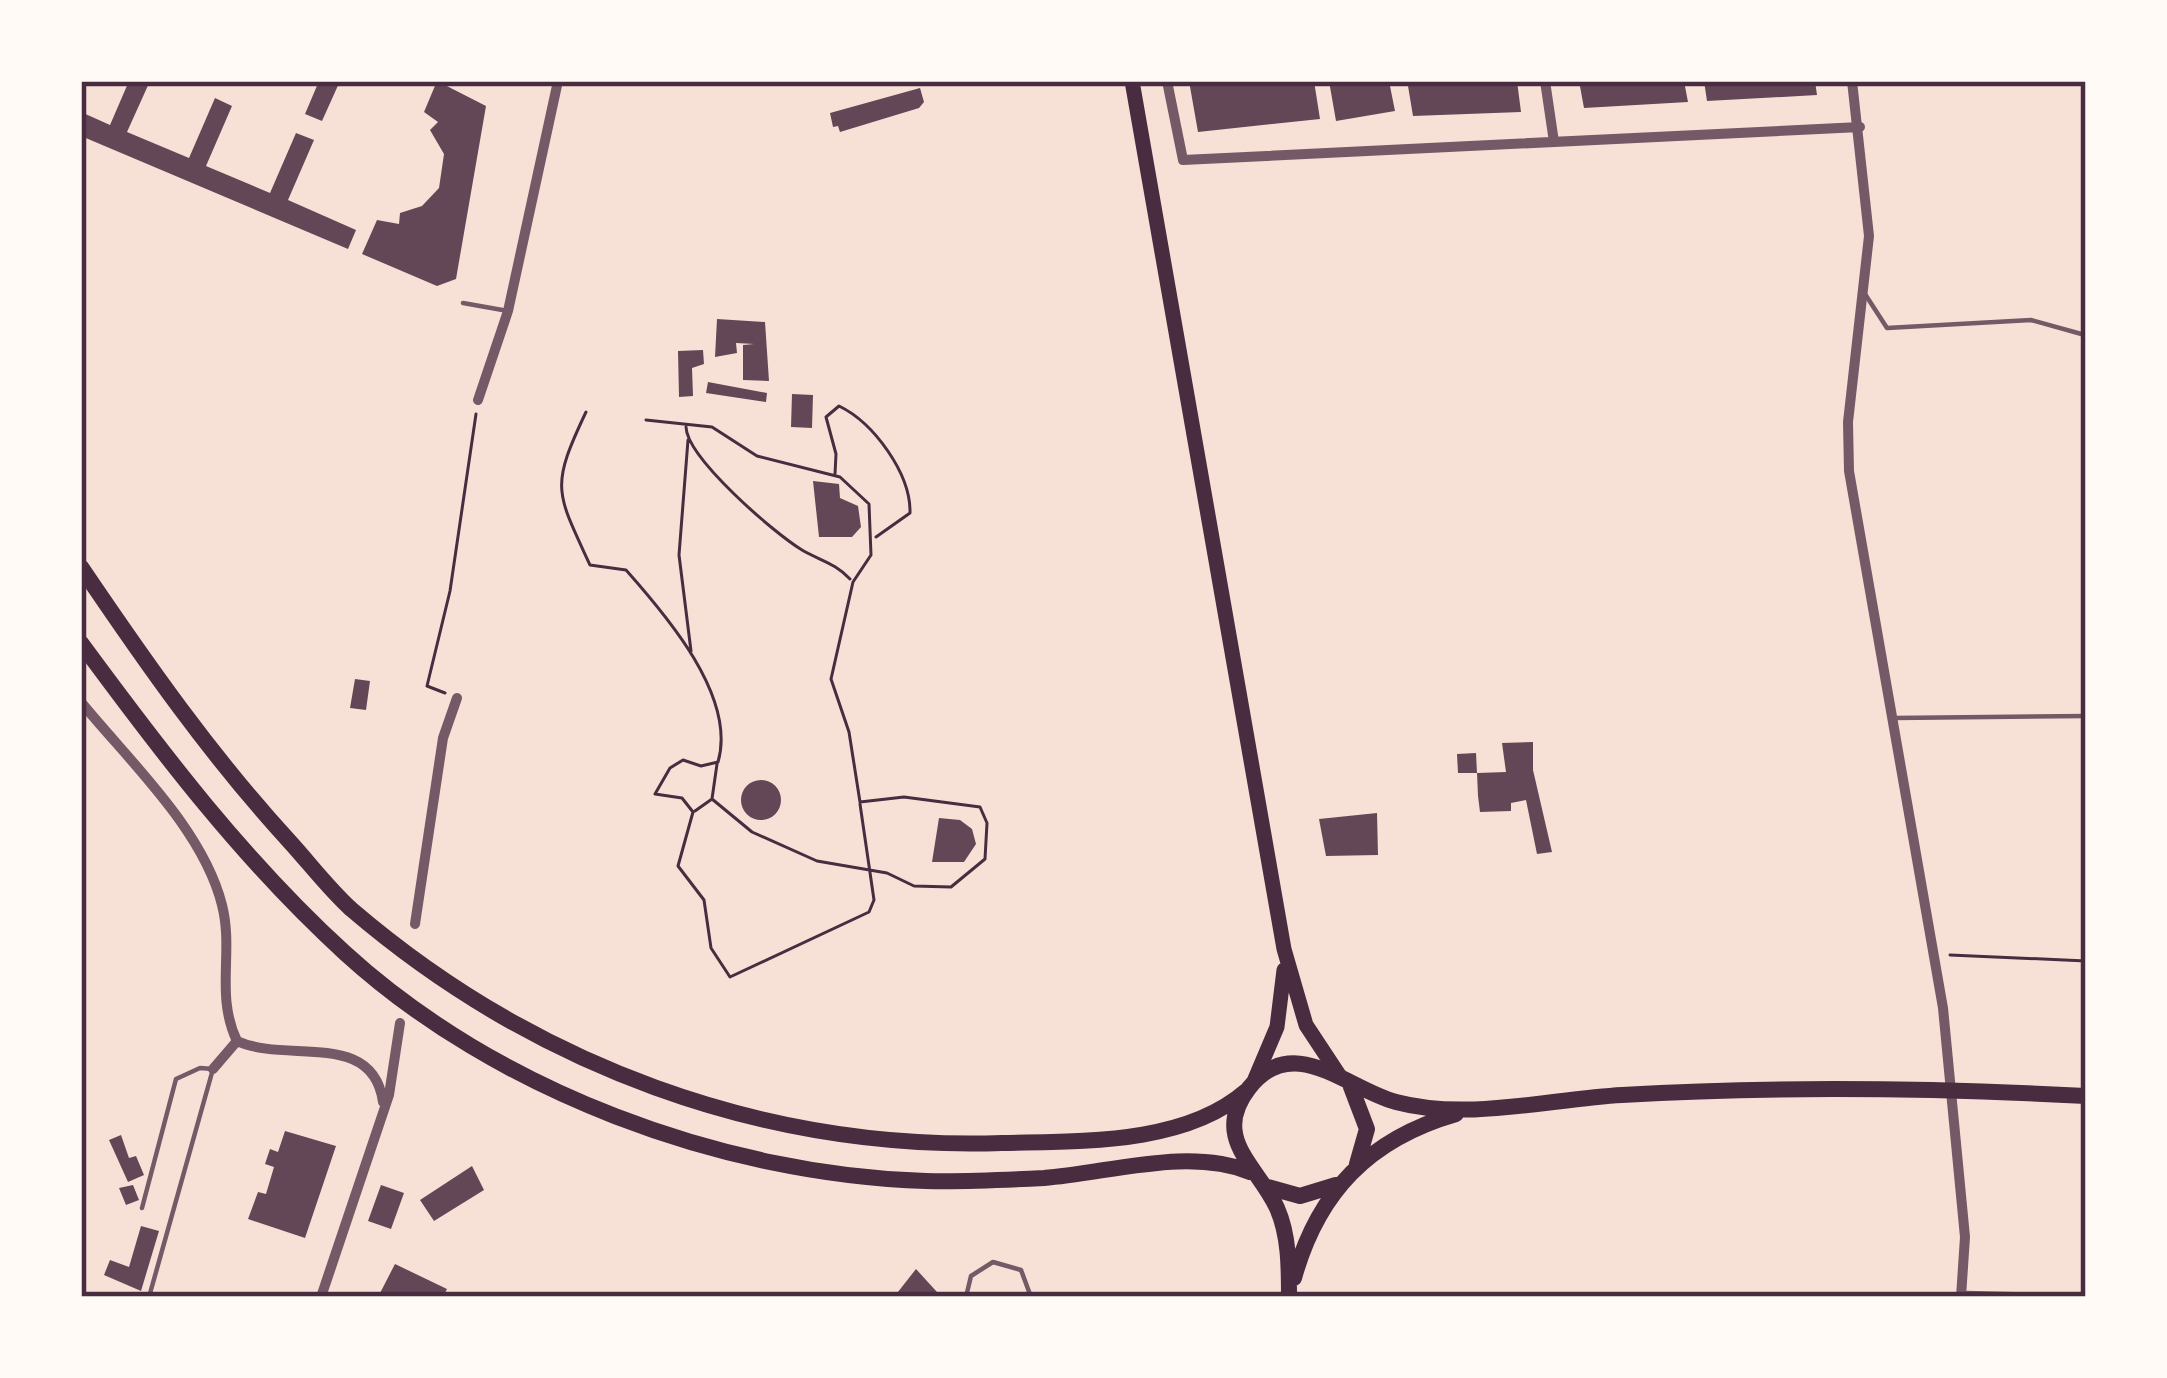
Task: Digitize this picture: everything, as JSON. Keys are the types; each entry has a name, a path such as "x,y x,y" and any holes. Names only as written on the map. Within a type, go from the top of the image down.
{"main road":[{"path":"1132,81 1284,949 1306,1025 1366,1118 1364,1150 1320,1208 1289,1297"},
{"path":"81,567 176,707 350,907 448,981 559,1049 764,1124 938,1145 1071,1141 1162,1130 1221,1110 1269,1071 1299,1063 1402,1104 1480,1108 1644,1094 1952,1089 2086,1096"},
{"path":"81,643 182,780 347,955 435,1022 558,1092 686,1143 812,1170 925,1181 1043,1178 1207,1161 1300,1196 1348,1176 1432,1121 1480,1108"},
{"path":"1284,949 1276,1027 1249,1088 1234,1139 1284,1230 1289,1297"}],"street":[{"path":"478,400 508,311 558,81"},
{"path":"1168,81 1183,160 1860,127"},
{"path":"1545,81 1554,142"},
{"path":"1852,81 1869,236 1848,422 1849,471 1934,954 1965,1237 1962,1295"},
{"path":"415,924 443,738 457,698"},
{"path":"81,702 206,864 224,911 223,999 237,1041"},
{"path":"321,1297 382,1102 389,1095 400,1023"},
{"path":"213,1070 237,1041"},
{"path":"237,1041 267,1052 348,1054 374,1076 382,1102"}],"lane":[{"path":"1865,294 1887,328 2031,320 2085,334"},
{"path":"463,303 508,311"},
{"path":"1892,718 2086,716"},
{"path":"142,1208 176,1079 200,1068 213,1070 149,1297"},
{"path":"966,1297 970,1276 993,1262 1021,1270 1031,1297"},
{"path":"1962,1295 2086,1296"}],"path":[{"path":"457,698 428,686 453,572 478,400"},
{"path":"586,412 560,467 560,499 590,565 626,570 670,620 693,658 720,729 712,800 693,812 679,866 704,900 711,948 730,977 869,912 874,900 849,732 831,679 853,582 874,538 910,513 910,495 900,466 851,412 838,406 826,417 836,454 834,476"},
{"path":"646,419 712,427 758,456 834,476 869,504 874,538"},
{"path":"686,425 679,555 693,658"},
{"path":"688,439 767,522 802,550 831,561 853,582"},
{"path":"693,812 682,798 655,794 683,760 701,766 718,762"},
{"path":"712,800 783,849 914,886 951,887 985,859 987,823 980,807 952,800 878,797 860,802"},
{"path":"1934,954 2086,961"}],"building":[{"path":"129,81 150,81 127,132 189,158 215,98 232,106 206,166 270,193 296,133 314,140 288,200 356,230 348,249 81,136 81,112 110,125"},
{"path":"319,81 340,81 322,121 305,114"},
{"path":"437,81 486,106 456,279 437,286 362,254 377,220 399,224 400,213 422,206 439,188 444,154 430,130 438,122 424,112"},
{"path":"1189,81 1314,81 1320,119 1198,132"},
{"path":"1329,81 1389,81 1395,111 1336,121"},
{"path":"1517,81 1521,112 1413,116 1408,86"},
{"path":"1579,81 1684,81 1688,102 1584,108"},
{"path":"1704,81 1815,81 1817,95 1707,101"},
{"path":"920,88 924,102 919,108 840,132 838,126 833,127 830,113"},
{"path":"717,319 765,322 769,381 743,380 743,345 754,344 736,343 737,353 715,357"},
{"path":"703,350 704,364 692,368 693,396 679,397 678,351"},
{"path":"708,382 767,393 766,402 706,393"},
{"path":"792,394 813,395 812,428 791,427"},
{"path":"813,481 839,484 840,498 858,506 861,527 852,537 819,537"},
{"path":"355,679 370,681 366,710 350,708"},
{"path":"1533,742 1533,770 1552,852 1537,854 1526,800 1511,803 1511,811 1480,812 1477,773 1506,772 1502,743"},
{"path":"1476,753 1477,773 1458,773 1457,754"},
{"path":"761,780 775,786 781,800 775,814 761,820 747,814 741,800 747,786"},
{"path":"1377,813 1378,855 1326,856 1319,819"},
{"path":"939,818 960,820 972,829 976,844 964,862 932,862"},
{"path":"285,1131 336,1146 305,1238 248,1219 258,1192 266,1194 274,1167 265,1164 270,1149 278,1152"},
{"path":"121,1135 129,1158 136,1156 144,1175 128,1182 109,1140"},
{"path":"472,1166 484,1190 434,1221 420,1200"},
{"path":"133,1185 139,1200 126,1205 119,1188"},
{"path":"381,1185 404,1193 391,1229 368,1221"},
{"path":"141,1226 159,1231 141,1291 104,1275 110,1260 129,1267"},
{"path":"395,1264 447,1289 443,1297 378,1297"},
{"path":"916,1269 937,1292 933,1297 894,1297"}]}
